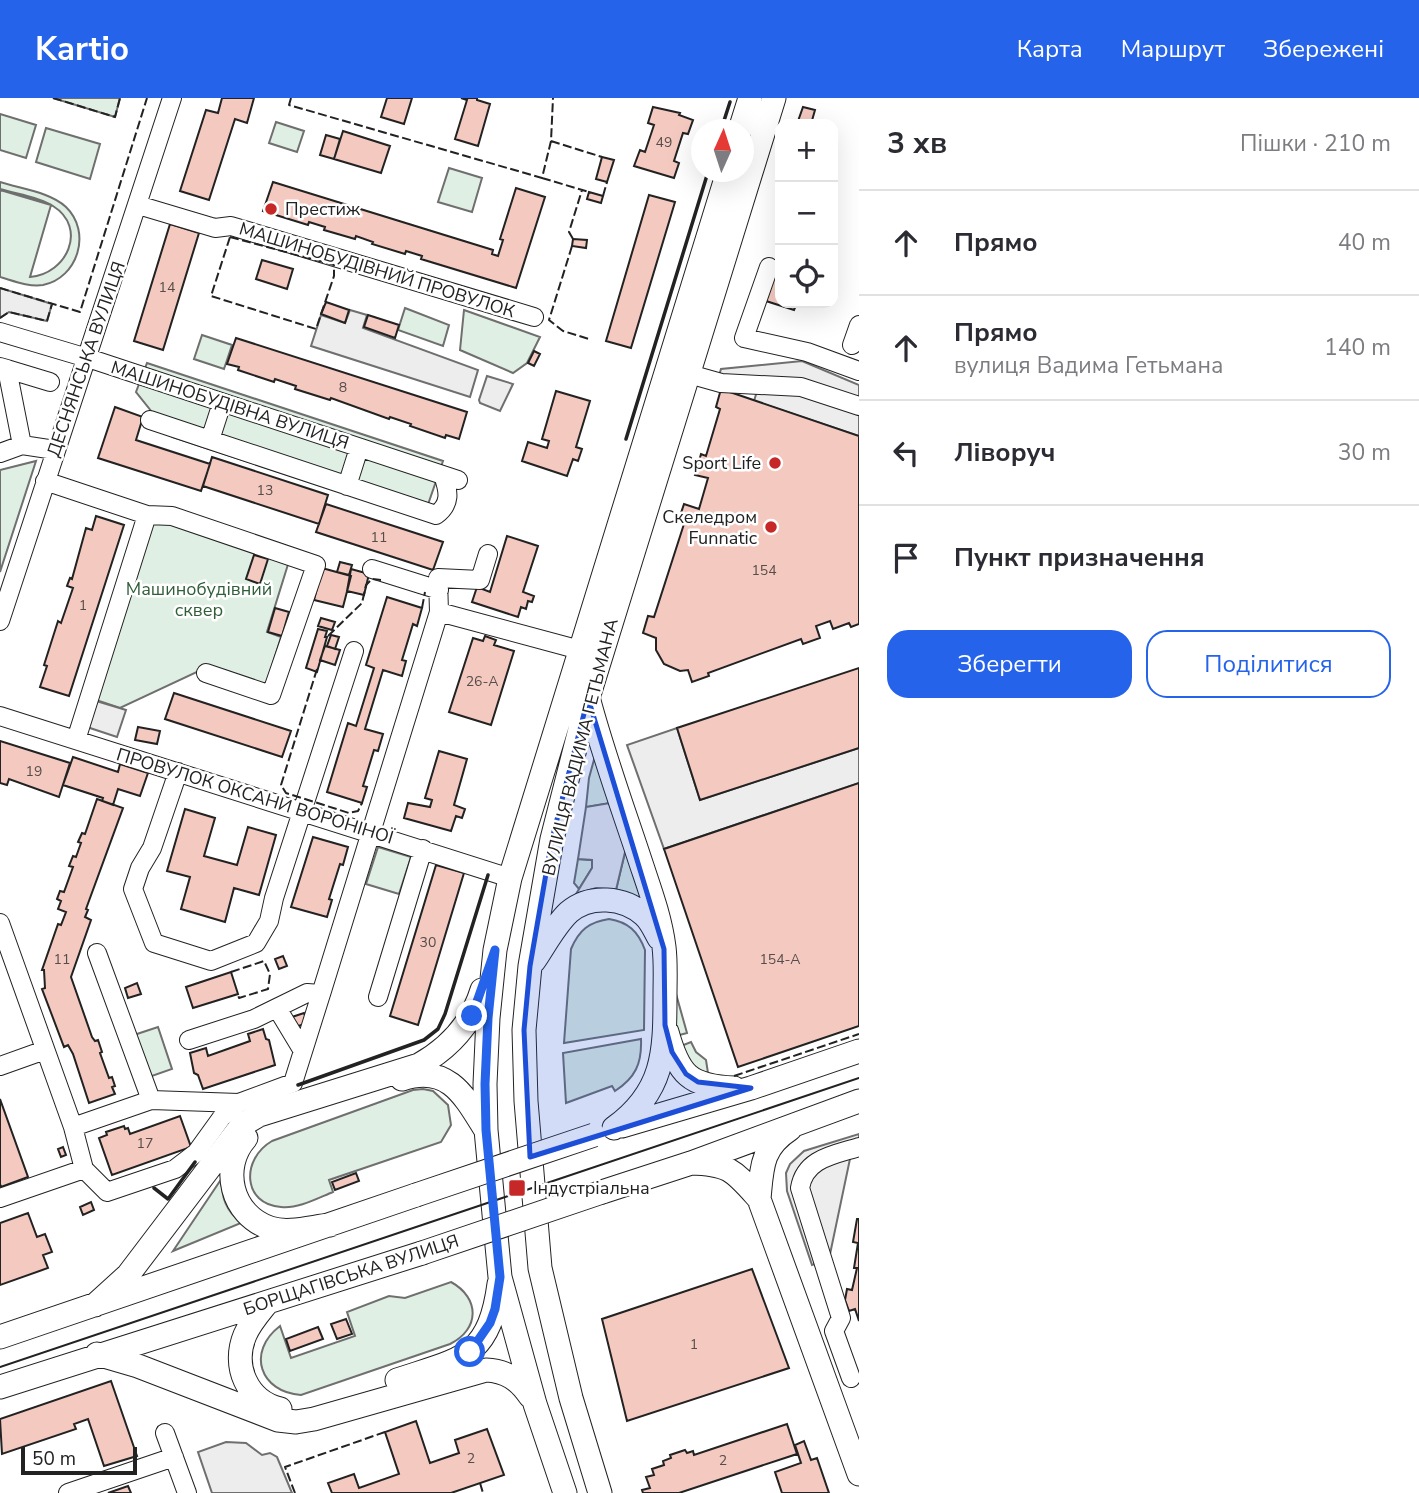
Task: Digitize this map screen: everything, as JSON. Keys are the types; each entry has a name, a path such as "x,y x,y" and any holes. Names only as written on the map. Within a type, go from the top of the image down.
{"main road":[{"path":"743,119 750,98"},
{"name":"ВУЛИЦЯ ВАДИМА ГЕТЬМАНА","path":"600,1493 570,1398 540,1268 526,1101 524,1030 530,966 552,839 588,698 774,98"},
{"name":"ВУЛИЦЯ ВАДИМА ГЕТЬМАНА","path":"565,1493 536,1404 500,1277 486,1130 485,1084 495,950 510,878 724,182"},
{"path":"588,698 600,743 656,909 664,949 665,1025 661,1061 655,1081 634,1114 604,1132"},
{"path":"530,966 569,912 587,902 599,900 628,905 645,916 664,949"},
{"path":"95,1305 128,1275 242,1125 259,1115 419,1065 440,1053 472,1016 495,950"},
{"path":"665,1025 672,1052 685,1074 710,1087 751,1088"},
{"path":"0,1338 604,1132 751,1088 859,1051"},
{"path":"330,1225 289,1230 271,1228 254,1220 241,1208 233,1191 231,1174 234,1156 244,1140 258,1129 414,1075 440,1077 458,1088 486,1130"},
{"name":"БОРЩАГІВСЬКА ВУЛИЦЯ","path":"0,1387 422,1253 691,1163 859,1101"},
{"path":"759,1199 762,1161 775,1139 803,1120"},
{"path":"691,1163 713,1164 734,1171 759,1199 859,1474"},
{"path":"267,1303 245,1334 240,1349 240,1371 247,1387 260,1400 276,1409 293,1411 311,1408 459,1360 470,1352 490,1323 500,1277"},
{"path":"97,1354 138,1366 278,1420 296,1422 314,1419 486,1370 497,1370 522,1383 536,1404"}],"street":[{"name":"ДЕСНЯНСЬКА ВУЛИЦЯ","path":"0,621 172,98"},
{"name":"МАШИНОБУДІВНИЙ ПРОВУЛОК","path":"138,205 215,228 230,226 534,317"},
{"path":"769,267 744,338 807,352 859,371"},
{"path":"852,345 859,325"},
{"name":"МАШИНОБУДІВНА ВУЛИЦЯ","path":"0,332 451,478 444,509 436,515 347,486"},
{"path":"3,368 22,445"},
{"path":"3,368 50,382"},
{"path":"689,374 721,383 802,387 859,407"},
{"path":"210,440 222,403"},
{"path":"150,419 347,486 359,448"},
{"path":"0,453 22,445 55,450"},
{"path":"45,481 147,515 172,516 316,565 271,695 206,673"},
{"path":"76,740 147,515"},
{"path":"73,1127 151,1100 239,1102 293,1083 439,612 438,578 480,580 488,554"},
{"path":"372,569 439,590"},
{"path":"439,612 580,650"},
{"path":"178,772 152,848 140,868 133,889 154,943 211,961 256,943 270,921 274,898 354,651"},
{"name":"ПРОВУЛОК ОКСАНИ ВОРОНІНОЇ","path":"0,716 510,878"},
{"path":"378,997 423,849"},
{"path":"0,923 73,1127 84,1169 107,1192 175,1169 196,1153 222,1117 239,1102"},
{"path":"97,953 151,1100"},
{"path":"189,1040 254,1019 307,993 321,994"},
{"path":"277,1008 303,1051"},
{"path":"0,1066 45,1050"},
{"path":"827,1386 855,1376 834,1331 841,1318 800,1188 805,1171 811,1165 859,1147"},
{"path":"0,1198 84,1169"},
{"path":"165,1433 187,1493"},
{"path":"73,1492 174,1457"}],"highlighted area":[{"path":"588,698 664,949 665,1025 672,1052 686,1074 698,1082 751,1088 530,1157 524,1030 530,966 552,839"}],"green space":[{"path":"53,98 120,98 115,117"},
{"path":"0,114 36,125 26,158 0,150"},
{"path":"276,122 304,131 297,152 269,143"},
{"path":"46,128 100,144 90,179 36,162"},
{"path":"449,168 482,178 472,212 438,202"},
{"path":"0,182 35,191 59,202 74,217 79,241 77,253 73,264 55,281 32,285 0,277 0,190 51,205 0,189","holes":["51,205 64,215 69,226 71,237 68,249 54,268 30,277"]},
{"path":"405,308 449,325 443,346 398,330"},
{"path":"464,310 540,337 527,363 513,373 460,350"},
{"path":"202,335 232,345 224,369 194,359"},
{"path":"147,363 443,461 423,519 172,437 136,392"},
{"path":"36,461 0,572 0,470"},
{"name":"Машинобудівний сквер","path":"152,517 290,558 267,632 281,637 265,689 203,669 120,708 93,699"},
{"path":"595,756 610,803 586,807 589,778"},
{"path":"378,847 411,857 399,894 366,884"},
{"path":"626,848 644,904 628,893 616,890"},
{"path":"578,859 592,860 592,868 579,889 574,883"},
{"path":"609,919 632,928 645,950 644,1030 564,1043 571,949 586,928"},
{"path":"671,976 687,1033 672,1037"},
{"path":"158,1027 172,1069 149,1077 134,1035"},
{"path":"641,1039 636,1070 622,1086 615,1091 612,1086 566,1103 563,1053"},
{"path":"691,1042 696,1052 706,1060 708,1073 694,1069 676,1048"},
{"path":"413,1090 433,1091 448,1105 451,1125 441,1142 329,1180 333,1192 301,1205 281,1207 268,1204 253,1190 250,1180 255,1158 272,1141"},
{"path":"222,1178 222,1192 226,1203 241,1223 173,1251"},
{"path":"451,1282 467,1296 473,1313 467,1330 450,1344 301,1395 276,1387 267,1379 262,1369 263,1347 269,1336 280,1326 291,1358 355,1336 347,1312 389,1296 405,1298"}],"shaded area":[{"path":"0,288 52,304 47,321 9,312 0,318"},
{"path":"350,310 367,315 363,328 478,370 470,397 311,346 321,315 345,323"},
{"path":"802,361 859,385 859,436 754,401 761,378 718,379 721,369"},
{"path":"487,376 513,384 500,411 480,403"},
{"path":"93,700 126,710 117,737 84,726"},
{"path":"677,728 700,800 859,748 859,783 664,849 627,745"},
{"path":"610,803 626,848 616,890 596,888 576,894 592,868 592,860 578,859 586,807"},
{"path":"859,1134 859,1152 851,1154 829,1259 812,1265 787,1191 786,1173 790,1164 804,1151"},
{"path":"226,1442 246,1443 262,1455 270,1453 277,1457 292,1493 212,1493 198,1452"}],"building":[{"path":"222,98 254,98 247,123 235,119 209,200 180,191 206,110 218,113"},
{"path":"387,98 412,98 404,124 381,117"},
{"path":"461,98 477,98 490,104 478,146 455,139 467,100"},
{"path":"653,107 680,113 679,115 691,119 688,134 683,133 674,161 679,163 674,178 634,166 640,150 645,152 654,125 648,123"},
{"path":"803,107 815,110 812,119 799,119"},
{"path":"343,131 390,146 381,173 334,159"},
{"path":"326,135 340,139 334,159 320,155"},
{"path":"602,157 614,160 607,182 596,179"},
{"path":"273,182 493,250 492,254 498,256 503,240 500,239 516,188 545,197 516,288 421,259 422,256 406,251 405,254 356,236 355,239 324,230 325,227 309,222 308,225 263,211"},
{"path":"589,192 603,196 601,203 587,199"},
{"path":"649,195 675,202 631,348 606,341"},
{"path":"170,224 199,233 163,350 134,341"},
{"path":"573,239 587,240 586,248 572,246"},
{"path":"262,260 293,269 287,289 256,279"},
{"path":"775,272 775,304 766,301"},
{"path":"326,302 349,310 345,323 321,314"},
{"path":"368,315 399,325 395,338 364,327"},
{"path":"236,338 467,412 459,439 446,435 445,438 390,417 389,419 331,398 330,400 295,389 296,386 275,379 274,382 238,370 239,367 227,364"},
{"path":"534,351 540,354 534,366 528,363"},
{"path":"721,389 859,436 859,624 851,627 849,623 833,629 830,621 816,626 820,638 803,644 801,639 708,673 709,676 692,682 688,670 680,671 664,664 656,650 656,638 643,633 648,616 654,617 684,524 678,522 684,504 699,509 708,478 695,475 701,454 706,456 720,409 716,407"},
{"path":"556,391 590,401 576,447 582,449 578,461 573,459 567,476 522,461 528,442 547,448 549,441 542,439"},
{"path":"115,407 143,417 136,440 210,464 201,491 98,458"},
{"path":"212,457 328,495 319,524 203,486"},
{"path":"326,504 443,542 433,570 316,532"},
{"path":"96,516 124,525 69,696 40,687 58,621 61,623 73,588 67,586 70,578 72,579 86,528 92,530"},
{"path":"507,536 538,546 523,592 534,596 532,602 528,601 526,609 521,607 518,617 472,602 477,587 490,592"},
{"path":"254,555 268,559 260,584 246,579"},
{"path":"340,562 352,565 349,575 337,572"},
{"path":"322,568 351,576 343,607 314,600"},
{"path":"351,569 369,574 364,595 347,591"},
{"path":"387,597 422,608 417,626 413,624 402,660 406,661 402,676 383,670 365,729 383,734 378,751 374,750 363,786 367,787 362,803 327,792 348,723 356,726 374,668 366,665"},
{"path":"275,608 289,612 282,636 268,632"},
{"path":"321,618 335,622 332,630 318,626"},
{"path":"318,629 327,631 327,637 317,672 306,668"},
{"path":"331,635 339,637 335,649 327,646"},
{"path":"485,636 496,640 494,645 514,651 491,725 449,712 473,638 483,641"},
{"path":"325,646 340,650 335,665 320,660"},
{"path":"859,668 859,748 700,800 677,728"},
{"path":"174,693 291,731 282,757 165,719"},
{"path":"138,727 160,731 157,744 135,740"},
{"path":"0,741 70,763 59,797 9,779 7,785 0,783"},
{"path":"439,751 467,759 454,805 465,809 462,818 456,816 451,831 404,818 408,803 430,807 432,800 425,798"},
{"path":"73,757 118,772 120,764 148,773 140,796 118,789 113,805 102,801 103,798 63,785"},
{"path":"859,783 859,1026 738,1067 664,849"},
{"path":"97,799 123,808 86,909 88,910 85,917 91,920 71,977 92,1037 95,1041 98,1040 109,1078 112,1077 115,1086 112,1087 115,1094 89,1103 73,1054 68,1045 64,1047 42,989 45,988 42,970 58,924 61,925 66,912 58,909 61,901 57,899 60,891 64,892 73,867 69,866 73,856 76,857 81,843 78,842 82,833 85,834"},
{"path":"185,809 215,818 204,856 237,865 248,827 276,835 259,895 234,888 225,922 181,909 190,877 167,871"},
{"path":"313,837 348,847 329,899 332,900 327,917 291,907"},
{"path":"436,865 464,873 418,1025 390,1016"},
{"path":"283,956 287,966 279,969 275,959"},
{"path":"231,972 238,994 193,1008 186,987"},
{"path":"137,983 141,994 128,998 125,988"},
{"path":"304,1013 308,1023 295,1027 292,1017"},
{"path":"263,1029 266,1039 269,1040 275,1065 203,1089 198,1075 194,1073 190,1053 206,1048 208,1056 250,1041 248,1034"},
{"path":"0,1099 28,1177 1,1187 0,1184"},
{"path":"180,1116 191,1147 112,1175 99,1138 107,1135 106,1132 124,1126 130,1134"},
{"path":"63,1147 66,1155 61,1157 58,1149"},
{"path":"356,1173 359,1181 335,1190 332,1182"},
{"path":"91,1202 94,1210 83,1215 80,1207"},
{"path":"28,1213 37,1237 45,1234 52,1252 43,1255 48,1268 0,1285 0,1223"},
{"path":"859,1219 859,1321 855,1309 849,1311 845,1300 847,1289 852,1290 857,1268 854,1268 858,1243 853,1242"},
{"path":"752,1269 789,1368 627,1421 602,1319"},
{"path":"346,1319 352,1334 337,1339 331,1324"},
{"path":"318,1327 323,1339 290,1351 286,1339"},
{"path":"111,1381 137,1456 104,1466 88,1419 74,1424 76,1429 2,1454 0,1419"},
{"path":"416,1421 430,1463 459,1453 455,1440 487,1429 504,1475 451,1493 332,1493 328,1483 354,1474 359,1488 399,1474 385,1432"},
{"path":"787,1424 797,1454 679,1493 643,1493 642,1490 650,1488 646,1477 654,1475 652,1469 664,1465 663,1461 671,1458 670,1455 685,1450 687,1453 693,1451 694,1455"},
{"path":"804,1441 811,1460 817,1458 829,1493 782,1493 775,1472 801,1463 795,1445"},
{"path":"128,1486 131,1493 108,1493"}],"tram line":[{"path":"0,1367 859,1078"}],"fence":[{"path":"53,98 115,117 120,98"},
{"path":"0,288 80,312 147,98"},
{"path":"291,98 289,105 542,178 551,141 553,98"},
{"path":"551,141 602,157"},
{"path":"542,178 589,192"},
{"path":"603,196 607,182"},
{"path":"573,239 569,232 582,190"},
{"path":"230,237 334,265 334,276 316,329 211,296 230,237"},
{"path":"572,246 549,320 563,331 589,339"},
{"path":"0,318 9,312 47,321 52,304"},
{"path":"328,636 362,603 366,585 372,579 381,580"},
{"path":"422,608 425,592"},
{"path":"317,669 281,785 286,793 349,813 358,811 362,803"},
{"path":"231,972 264,961 270,974 268,989 239,998 238,994"},
{"path":"734,1076 859,1034"},
{"path":"295,1493 285,1467 385,1432"},
{"path":"480,1483 483,1493"}],"wall":[{"path":"725,119 730,102"},
{"path":"626,439 705,182"},
{"path":"298,1085 424,1040 438,1029 488,875"},
{"path":"154,1188 168,1199 195,1162"}],"place":[{"name":"Престиж","path":"271,209"},
{"name":"Sport Life","path":"775,463"},
{"name":"Скеледром Funnatic","path":"771,527"},
{"name":"Індустріальна","path":"517,1188"}],"route":[{"path":"470,1352 490,1323 500,1277 486,1130 485,1084 495,950 472,1016"}]}
